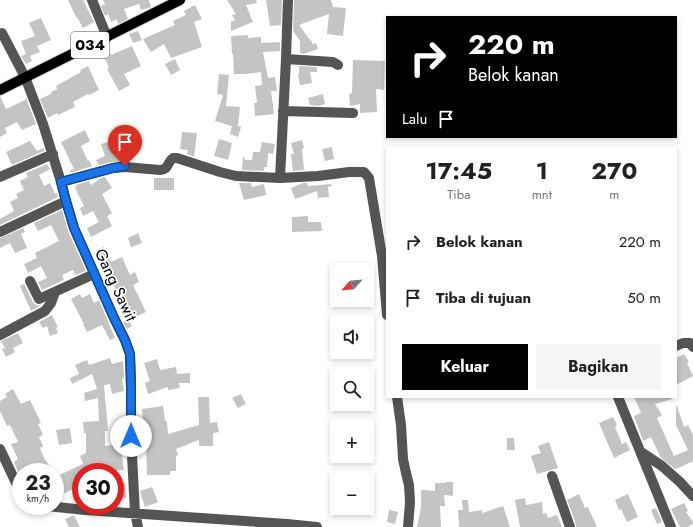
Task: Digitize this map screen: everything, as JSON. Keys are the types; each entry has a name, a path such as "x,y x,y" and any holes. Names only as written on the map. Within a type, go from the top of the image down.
{"main road":[{"name":"034","path":"0,90 180,0"}],"street":[{"path":"92,0 107,37"},
{"path":"280,178 288,0"},
{"name":"Gang Sawit","path":"2,33 25,77 43,124 74,228 130,354 131,436 135,513 138,527"},
{"path":"286,59 333,62 338,65"},
{"path":"283,111 353,113"},
{"path":"0,177 53,154"},
{"path":"61,182 125,166 165,170 170,160 173,158 228,174 280,178 364,172 369,178 382,256 386,303"},
{"path":"0,232 66,201"},
{"path":"30,281 39,299 94,274"},
{"path":"0,335 45,310 51,303 55,292"},
{"path":"677,345 683,342 690,343 693,347"},
{"path":"397,398 401,425 403,459 409,485 410,502 408,527"},
{"path":"618,398 671,527"},
{"path":"0,449 12,474"},
{"path":"641,452 662,466 693,496"},
{"path":"552,476 570,527"},
{"path":"64,508 317,527"}],"building":[{"path":"68,0 83,0 94,22 83,28"},
{"path":"103,0 149,0 151,7 141,10 139,4 124,9 128,19 118,24 117,19 111,22 108,14 105,16 101,6 105,4"},
{"path":"227,0 256,0 257,3 246,5 253,22 231,31 231,22 235,20 232,15 236,14"},
{"path":"266,0 282,0 281,25 270,26"},
{"path":"294,0 331,0 333,7 346,8 343,36 327,34 329,14 299,25 312,41 312,44 316,43 318,49 303,54 300,53 300,41 293,31"},
{"path":"195,5 202,19 194,22 202,47 171,58 164,44 151,52 143,39 175,25 173,21 186,15 184,11"},
{"path":"41,18 51,40 37,46 40,52 30,56 32,61 26,64 21,56 26,54 21,41 35,36 29,23"},
{"path":"138,31 142,40 133,43 129,34"},
{"path":"248,35 248,38 261,37 261,43 280,42 280,51 263,52 268,78 275,77 277,91 271,91 274,114 255,116 254,103 257,103 255,86 262,85 261,72 234,74 231,36"},
{"path":"132,46 141,66 124,74 130,85 119,91 107,69 109,68 104,56 111,55"},
{"path":"175,59 180,70 171,75 165,64"},
{"path":"353,60 385,61 384,90 376,89 377,112 360,113 360,104 350,106 349,94 352,93"},
{"path":"88,66 99,90 73,102 75,107 58,115 57,113 48,118 40,99 51,94 51,92 57,89 56,86 81,72 80,70"},
{"path":"299,66 317,67 317,72 310,72 312,83 300,85 298,74"},
{"path":"219,74 229,75 226,106 240,107 238,126 241,127 238,137 230,134 232,126 215,121 223,95 217,94"},
{"path":"323,94 325,104 319,106 310,105 308,98"},
{"path":"0,96 6,109 25,100 26,98 36,124 22,130 17,122 5,128 7,133 0,137"},
{"path":"85,130 90,141 81,146 92,166 71,173 70,170 74,169 61,142"},
{"path":"182,132 197,133 194,157 187,154 188,150 180,149"},
{"path":"118,139 121,150 123,149 127,161 99,165 96,160 105,156 101,144"},
{"path":"219,139 232,143 228,160 214,156"},
{"path":"302,140 304,148 302,149 304,170 293,171 291,154 294,154 291,143"},
{"path":"30,141 37,151 44,148 44,151 12,165 6,152"},
{"path":"262,142 275,144 273,154 268,153 267,167 264,167 264,171 242,170 243,157 245,160 252,160 253,152 260,152"},
{"path":"332,147 334,159 325,161 322,149"},
{"path":"47,164 50,169 39,175 44,186 50,183 58,197 0,225 0,219 14,211 10,202 18,198 16,194 24,190 20,181 28,177 26,173"},
{"path":"105,177 112,188 102,194 112,213 107,216 112,226 91,237 87,228 99,222 93,211 83,216 80,208 84,206 75,188 76,185 89,181 91,185"},
{"path":"154,178 174,178 174,190 154,190"},
{"path":"239,183 251,183 252,187 264,184 266,195 244,200"},
{"path":"307,183 308,186 331,184 332,186 328,187 329,197 318,198 317,191 295,199 291,188"},
{"path":"62,210 68,231 86,271 75,275 73,270 62,275 64,280 42,290 38,282 47,278 41,266 28,273 24,264 37,258 35,253 59,241 51,225 38,231 34,223"},
{"path":"308,216 308,222 321,222 322,231 292,232 292,217"},
{"path":"23,228 25,232 21,234 27,248 15,253 10,243 0,248 0,238"},
{"path":"138,233 142,243 131,247 128,238"},
{"path":"104,247 111,262 122,257 130,275 135,272 139,282 133,285 146,312 128,320 132,326 127,329 123,322 127,320 117,297 119,296 111,279 109,280 106,274 109,273 103,261 100,262 95,252"},
{"path":"24,284 33,302 36,305 41,305 31,311 20,286"},
{"path":"80,294 82,298 90,294 94,303 99,300 115,338 110,340 102,325 87,332 71,299"},
{"path":"52,315 58,327 56,328 58,333 50,336 47,326 43,328 39,322"},
{"path":"18,333 23,343 13,348 15,352 6,357 2,349 5,348 1,341"},
{"path":"684,354 689,362 687,363 693,376 677,384 677,358"},
{"path":"110,358 112,364 123,361 124,378 122,379 124,391 112,394 110,384 104,385 108,431 105,431 105,446 120,444 123,463 83,463 80,456 86,453 86,433 84,433 83,422 99,421 98,398 85,401 84,393 97,389 92,374 72,384 70,378 79,374 75,365 87,360 89,365"},
{"path":"157,359 160,370 176,367 177,374 190,373 190,383 179,383 180,388 168,390 168,387 148,394 145,383 150,381 144,363"},
{"path":"13,389 21,404 30,400 41,423 38,424 43,435 39,437 43,446 40,448 48,463 14,463 18,459 11,444 18,442 10,425 7,426 0,411 0,401 7,397 5,394"},
{"path":"241,394 246,404 238,408 232,398"},
{"path":"198,397 209,397 210,423 217,422 219,432 213,433 213,446 199,446 199,440 176,449 178,455 176,456 176,471 170,471 170,475 147,475 146,444 148,444 142,409 163,406 165,421 167,421 168,434 199,425"},
{"path":"634,398 672,398 655,404 662,415 657,418 674,456 688,450 676,425 677,406 684,427 688,425 693,435 693,461 675,469 661,458 651,437 643,441 634,416 641,413"},
{"path":"613,417 617,425 615,427 622,444 626,442 630,450 614,458 599,423"},
{"path":"70,428 72,443 59,445 56,430"},
{"path":"507,438 514,438 515,450 507,450"},
{"path":"549,442 558,468 537,474 531,456 541,453 538,446"},
{"path":"72,469 72,490 64,494 64,473"},
{"path":"453,482 453,496 444,495 445,506 440,506 441,527 417,527 421,507 421,490 435,491 435,483"},
{"path":"125,483 126,498 124,498"},
{"path":"152,487 158,502 145,507 140,491"},
{"path":"579,494 585,508 588,507 597,527 576,527 567,500"},
{"path":"628,494 638,517 627,522 621,509 619,510 615,500"},
{"path":"525,498 526,505 542,502 543,514 546,513 548,518 557,515 562,527 520,527 515,500"},
{"path":"462,500 468,500 469,512 482,510 482,513 503,506 510,527 459,527 458,510 463,510"},
{"path":"684,503 688,511 686,512 693,524 687,527 680,527 671,509"},
{"path":"656,508 662,522 657,524 651,510"},
{"path":"389,510 398,512 395,524 387,522"},
{"path":"74,515 80,527 69,527 65,519"}],"route":[{"path":"125,166 61,182 74,228 130,354 131,436"}]}
